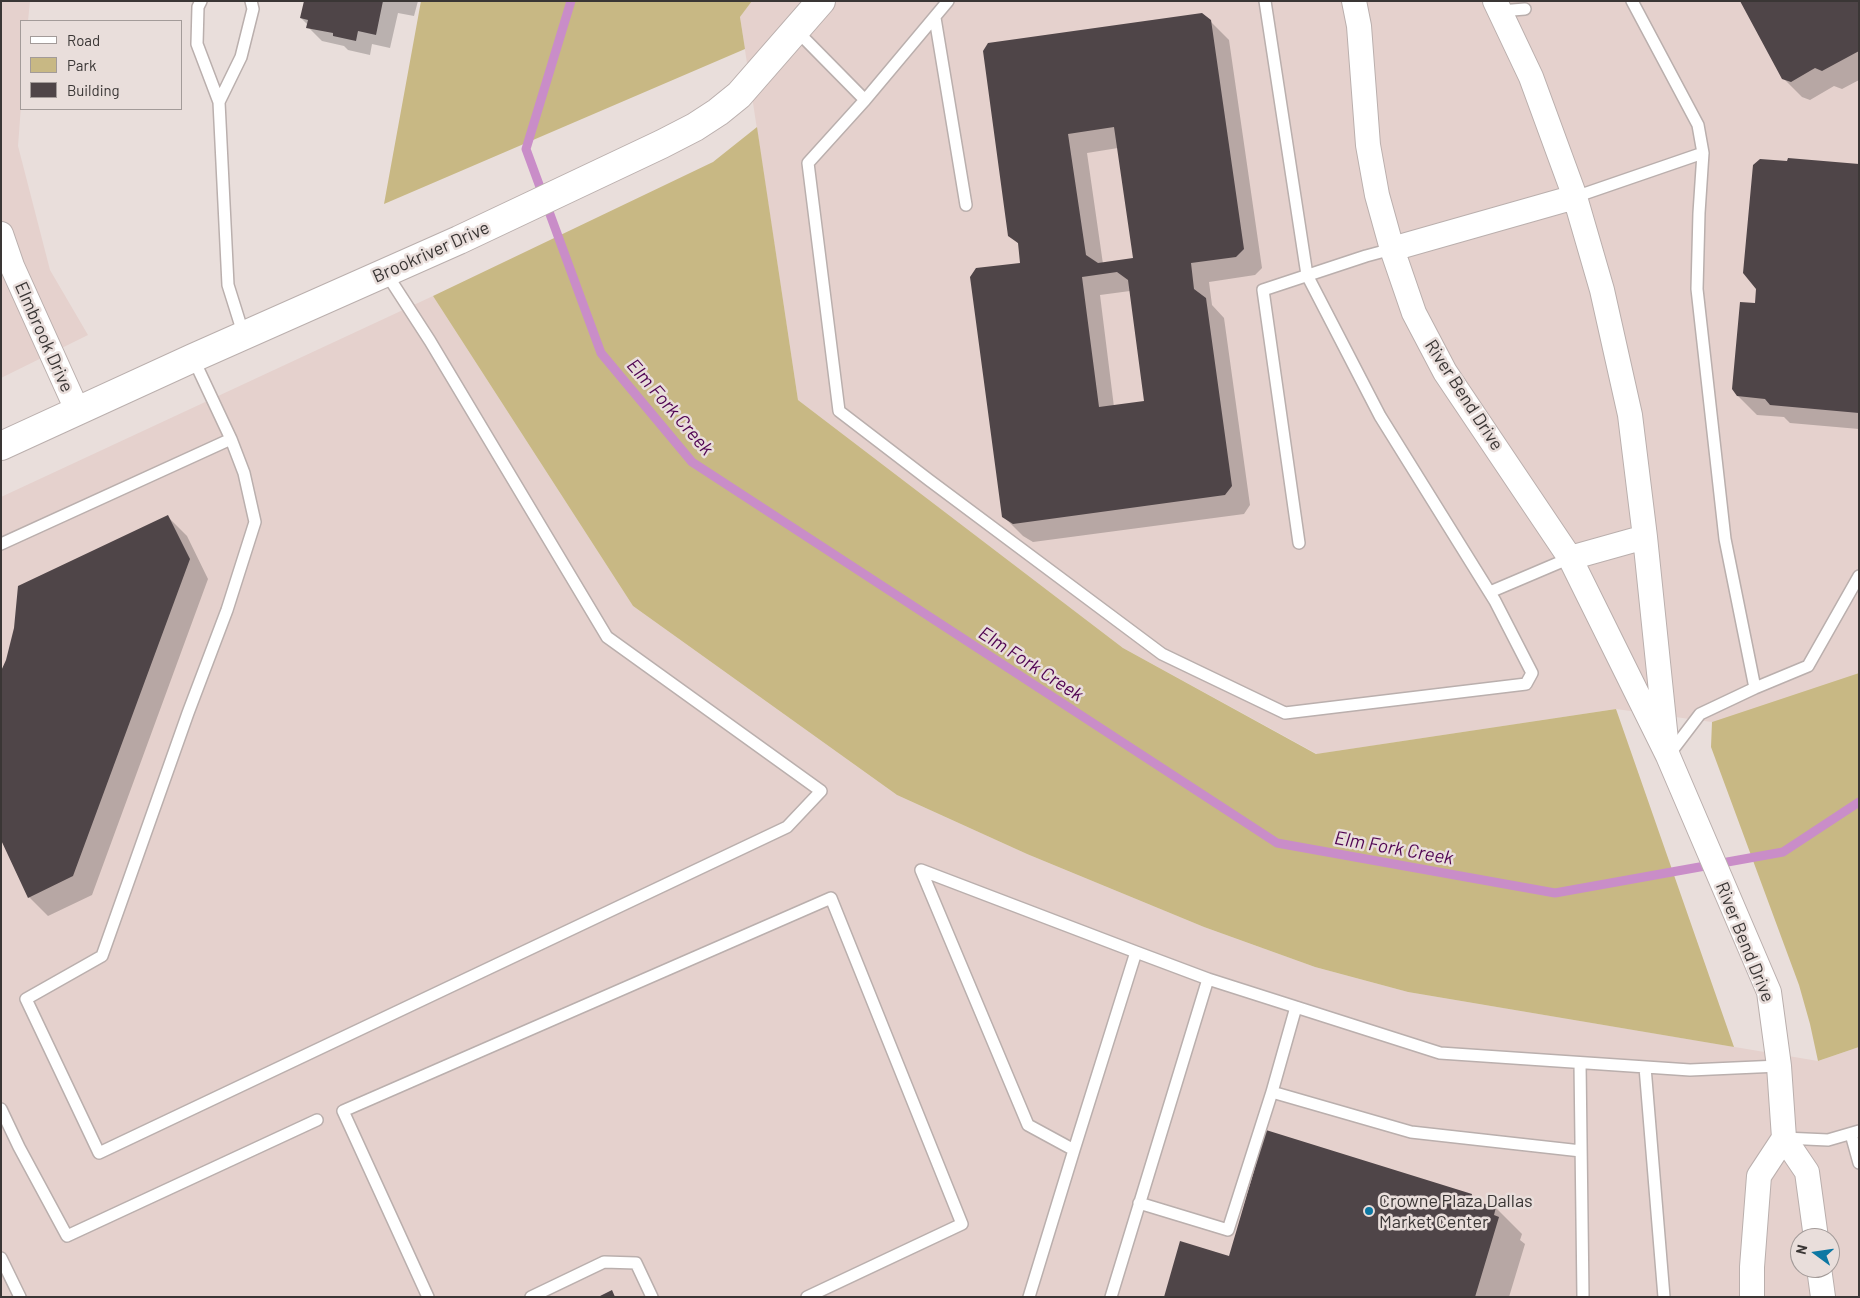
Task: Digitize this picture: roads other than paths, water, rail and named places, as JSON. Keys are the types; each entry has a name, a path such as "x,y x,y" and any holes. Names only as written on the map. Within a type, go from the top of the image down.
{"street":[{"name":"Brookriver Drive","path":"1,446 459,240 662,144 710,117 739,95 822,1"},
{"name":"River Bend Drive","path":"1354,1 1359,26 1368,145 1377,194 1392,249 1414,313 1445,372 1570,558 1672,766 1769,992 1775,1026 1784,1138"},
{"name":"River Bend Drive","path":"1497,6 1531,77 1575,196 1602,290 1630,415 1672,766"},
{"path":"1392,249 1575,196"},
{"name":"Elmbrook Drive","path":"1,234 12,266 78,412"},
{"path":"1570,558 1645,537"},
{"path":"1752,1297 1752,1267 1760,1176 1784,1138 1807,1172 1815,1228"},
{"path":"1820,1278 1823,1297"}],"lane":[{"path":"201,1 198,7 197,44 219,102 228,285 244,336"},
{"path":"219,102 241,56 252,9 251,1"},
{"path":"948,1 865,100 808,163 839,411 1162,654 1285,713 1526,684 1532,673 1490,592 1380,416 1307,275 1265,1"},
{"path":"1632,1 1698,125 1703,153 1698,213 1697,289 1725,538 1755,688"},
{"path":"1497,6 1525,9"},
{"path":"934,18 966,205"},
{"path":"796,30 865,100"},
{"path":"1575,196 1703,153"},
{"path":"1299,543 1263,290 1392,249"},
{"path":"193,358 244,473 255,522 227,610 188,712 102,956 26,999 99,1153 787,827 821,791 607,636 430,341 386,273"},
{"path":"1,544 231,440"},
{"path":"1490,592 1570,558"},
{"path":"1672,766 1700,714 1808,666 1859,576"},
{"path":"1074,1150 1028,1125 921,870 1208,979 1440,1053 1690,1070 1779,1066"},
{"path":"428,1297 343,1111 831,898 962,1224 807,1297"},
{"path":"1029,1297 1136,952"},
{"path":"1111,1297 1208,979"},
{"path":"1140,1203 1228,1230 1272,1092 1296,1007"},
{"path":"1580,1063 1583,1297"},
{"path":"1645,1067 1664,1297"},
{"path":"1272,1092 1410,1132 1581,1151"},
{"path":"1,1110 18,1147 67,1236 317,1120"},
{"path":"1784,1138 1828,1140 1855,1132 1859,1163"},
{"path":"1,1258 20,1297"},
{"path":"531,1297 604,1262 636,1263 652,1297"}],"waterway":[{"name":"Elm Fork Creek","path":"571,1 526,149 601,353 692,462 1277,843 1555,893 1783,852 1859,802"}],"place":[{"name":"Crowne Plaza Dallas Market Center","path":"1369,1211"}]}
